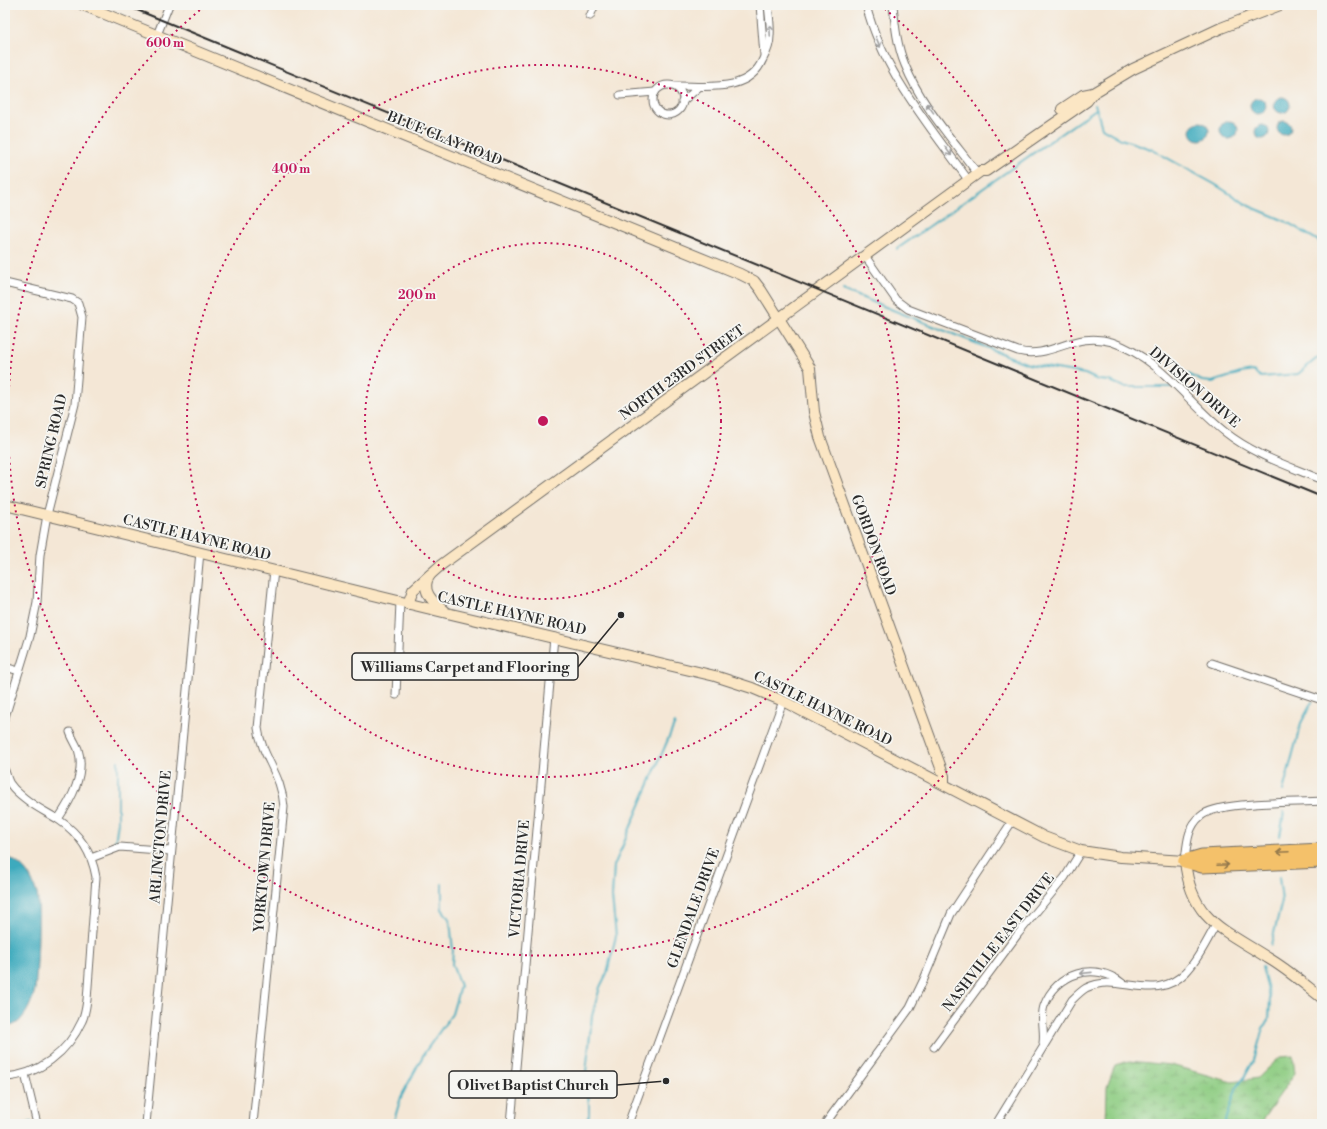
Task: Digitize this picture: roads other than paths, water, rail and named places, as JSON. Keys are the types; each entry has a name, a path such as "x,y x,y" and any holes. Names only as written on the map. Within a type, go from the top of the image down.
{"highway":[{"path":"1185,861 1202,856 1322,850"},
{"path":"1185,861 1202,866 1318,861"}],"main road":[{"name":"BLUE CLAY ROAD","path":"83,5 740,274 758,286 779,318"},
{"name":"NORTH 23RD STREET","path":"404,603 413,590 432,573 979,173 983,166 992,159 1067,105 1083,95 1093,93 1133,69 1222,28 1280,5"},
{"name":"GORDON ROAD","path":"779,318 810,368 814,412 820,437 942,769 944,784"},
{"name":"CASTLE HAYNE ROAD","path":"5,505 404,603 716,676 752,688 783,701 1044,837 1081,851 1121,857 1185,861"},
{"path":"432,573 427,579 427,591 433,602 447,613"},
{"path":"1185,861 1190,891 1197,904 1216,925 1281,966 1322,998"}],"street":[{"path":"157,35 169,5"},
{"path":"590,16 595,5"},
{"path":"760,5 764,57"},
{"path":"620,95 655,92 663,86 699,87 740,82 752,75 760,66 771,37 768,5"},
{"path":"866,5 878,43 898,81 968,181"},
{"path":"893,5 900,52 910,76 926,103 979,173"},
{"path":"672,86 680,92 682,102"},
{"path":"655,92 653,102 657,110 666,115 675,113 681,106 682,102 699,87"},
{"name":"DIVISION DRIVE","path":"865,256 896,300 908,309 1018,351 1031,353 1041,352 1088,338 1104,340 1124,346 1159,370 1215,424 1238,442 1259,454 1322,480"},
{"name":"SPRING ROAD","path":"5,282 68,297 76,301 82,312 75,404 47,515 40,555 37,602 30,636 5,717"},
{"name":"ARLINGTON DRIVE","path":"146,1124 200,552"},
{"name":"YORKTOWN DRIVE","path":"253,1124 284,807 281,784 262,745 258,728 274,570"},
{"path":"396,695 404,603"},
{"name":"VICTORIA DRIVE","path":"511,1124 554,637"},
{"path":"1212,663 1322,700"},
{"path":"5,667 18,671"},
{"name":"GLENDALE DRIVE","path":"628,1124 783,701"},
{"path":"58,820 73,796 78,776 80,760 78,749 70,732"},
{"path":"5,771 11,785 20,794 36,807 75,832 92,858 96,877 87,1000 83,1020 75,1034 61,1052 46,1064 25,1074 5,1077"},
{"path":"1185,861 1188,836 1192,827 1201,815 1210,810 1231,806 1322,801"},
{"path":"825,1124 910,1008 924,979 951,914 1013,820"},
{"path":"92,858 120,847 171,851"},
{"name":"NASHVILLE EAST DRIVE","path":"934,1047 1018,934 1065,877 1081,851"},
{"path":"1043,1044 1045,1034 1042,1014 1044,1006 1057,984 1073,975 1098,972 1108,974 1122,983 1134,987 1149,988 1162,986 1178,978 1190,967 1216,925"},
{"path":"996,1124 1067,1005 1079,993 1095,986 1122,983"},
{"path":"25,1074 37,1124"}],"water":[{"path":"1282,97 1288,99 1290,105 1288,111 1282,113 1276,111 1274,105 1276,99"},
{"path":"1258,98 1265,103 1266,106 1261,113 1258,114 1251,109 1250,106 1255,99"},
{"path":"1225,121 1233,121 1238,126 1236,137 1233,139 1225,139 1220,134 1220,126"},
{"path":"1281,121 1287,121 1291,125 1291,131 1287,135 1281,135 1277,131 1277,125"},
{"path":"1200,122 1206,125 1209,131 1206,137 1200,140 1194,137 1191,131 1194,125"},
{"path":"1262,125 1267,127 1269,132 1267,137 1262,139 1257,137 1255,132 1257,127"},
{"path":"5,855 26,870 32,880 38,900 37,970 34,994 25,1014 16,1024 11,1026 5,1025"}],"waterway":[{"path":"1095,104 1102,128 1121,139 1151,149 1216,185 1249,206 1285,221 1317,240 1322,245"},
{"path":"897,249 1096,109"},
{"path":"843,290 1028,364 1085,374 1098,380 1110,381 1124,387 1171,387"},
{"path":"1177,379 1184,372 1202,381 1212,382 1253,371 1261,377 1298,374 1322,354"},
{"path":"1283,791 1301,723 1312,702"},
{"path":"585,1124 589,1115 586,1073 592,1016 600,987 607,973 616,936 612,897 614,866 675,723"},
{"path":"115,843 118,822 118,761"},
{"path":"1280,836 1284,812"},
{"path":"1271,945 1282,901 1279,877"},
{"path":"393,1124 401,1097 425,1052 452,1014 460,986 452,964 453,951 450,920 442,909 442,884"},
{"path":"1225,1124 1237,1086 1244,1078 1254,1060 1263,1028 1269,1021 1270,998 1262,967"},
{"path":"27,1124 31,1122"}],"railway":[{"path":"125,5 1322,497"}],"place":[{"name":"Williams Carpet and Flooring","path":"621,615"},
{"name":"Olivet Baptist Church","path":"666,1081"}]}
